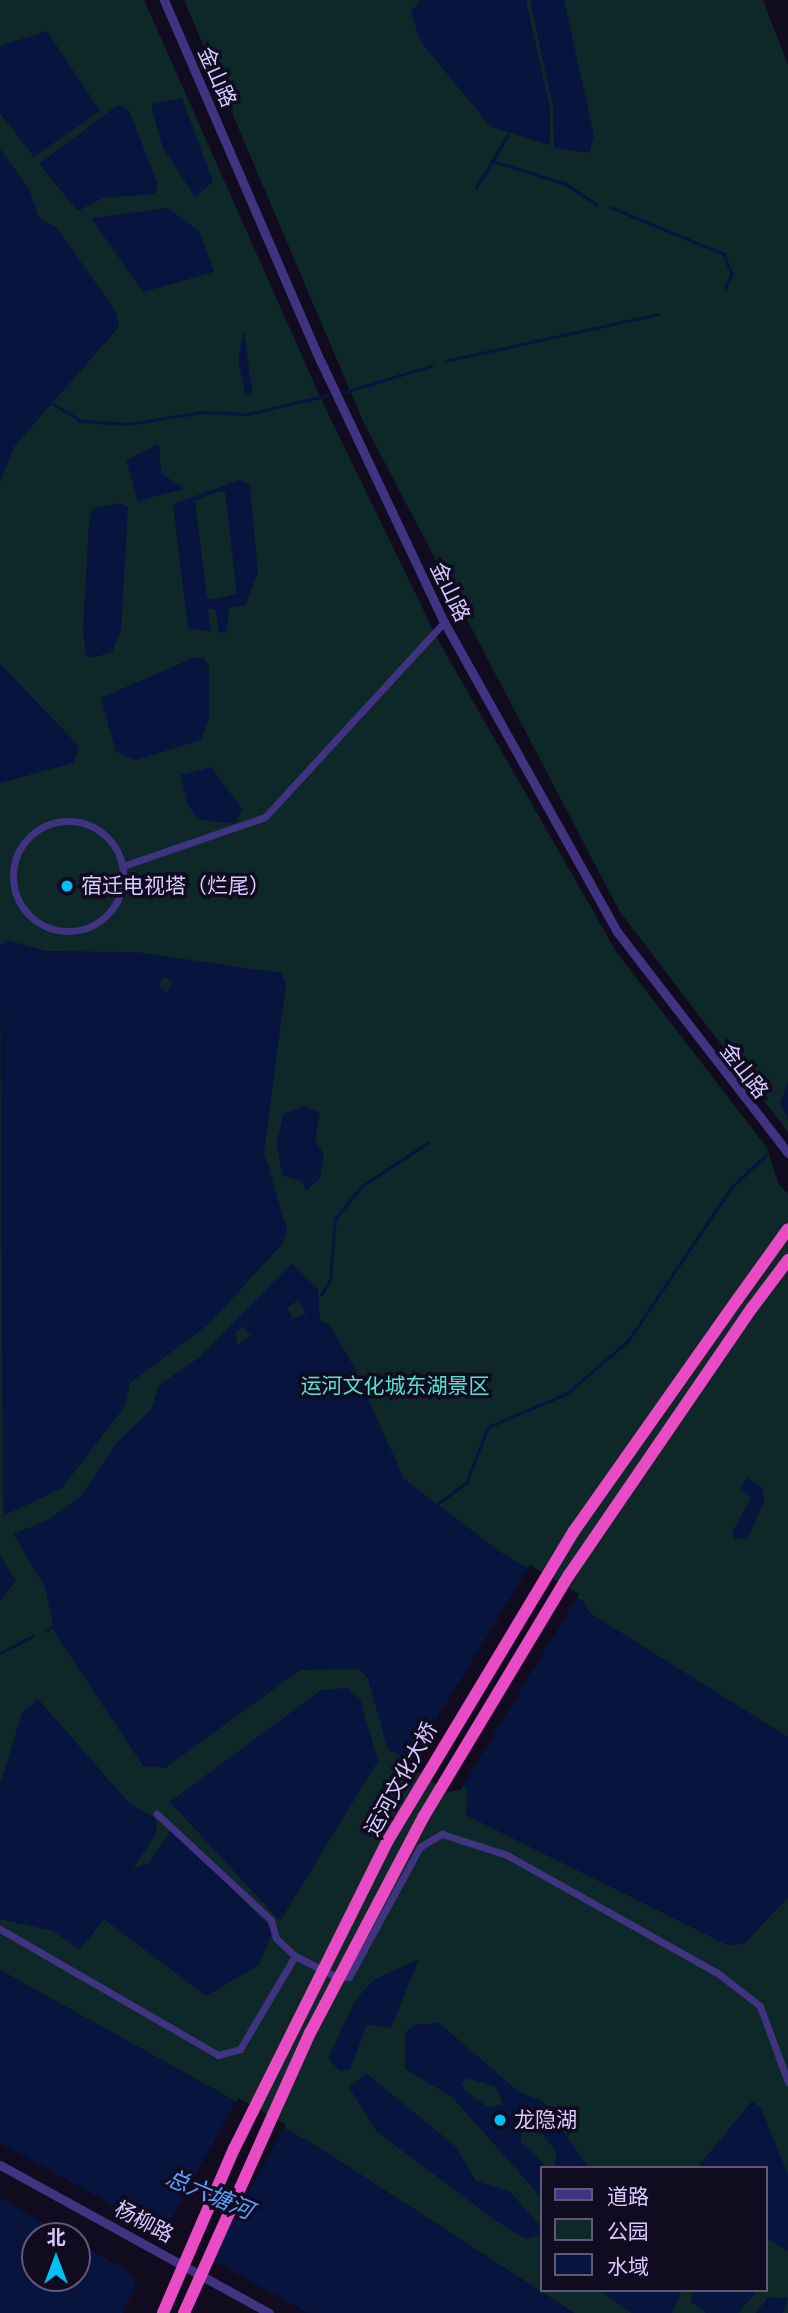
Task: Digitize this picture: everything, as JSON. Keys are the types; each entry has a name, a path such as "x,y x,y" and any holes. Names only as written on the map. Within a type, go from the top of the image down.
{"highway":[{"path":"774,1248 788,1223"},
{"path":"774,1248 788,1229"},
{"name":"运河文化大桥","path":"163,2313 240,2136 387,1842 574,1531 774,1248"},
{"name":"运河文化大桥","path":"184,2313 310,2033 424,1816 569,1575 752,1308 788,1261"}],"street":[{"name":"金山路","path":"164,0 321,362 444,622 618,933 788,1153"},
{"path":"123,866 265,817 444,622"},
{"path":"55,822 90,825 117,849 123,866 114,906 81,930 47,928 21,906 14,891 16,856 39,829 55,822"},
{"path":"157,1814 271,1920 276,1938 295,1956 337,1978 349,1977 420,1847 442,1834 508,1855 719,1974 760,2006 788,2082"},
{"path":"0,1929 182,2036 231,2056 258,2025 295,1956"},
{"name":"杨柳路","path":"0,2165 269,2313"}],"green space":[{"name":"运河文化城东湖景区","path":"0,0 144,0 322,401 439,642 617,953 767,1148 779,1185 788,1194 788,2313 574,2313 542,2292 767,2292 767,2166 540,2166 540,2291 318,2147 0,1970"},
{"path":"184,0 763,0 788,65 788,1132 620,912 363,421"}],"water":[{"path":"421,0 526,0 550,108 550,145 491,127 420,41 411,12"},
{"path":"530,0 564,0 594,136 589,153 554,148 553,108"},
{"path":"47,31 100,111 34,157 0,113 0,46"},
{"path":"182,98 213,182 195,197 163,148 152,110 153,104"},
{"path":"118,105 129,110 158,186 155,194 103,198 78,211 39,164"},
{"path":"0,149 29,189 39,218 56,227 115,310 119,327 13,448 0,483"},
{"path":"168,208 200,232 214,272 143,292 91,218"},
{"path":"244,330 252,392 246,395 238,361"},
{"path":"159,444 161,473 184,489 138,501 126,460"},
{"path":"240,480 250,485 258,573 246,605 229,608 226,633 219,632 215,609 208,609 211,632 188,628 173,504","holes":["218,491 225,492 237,594 216,599 207,598 195,501"]},
{"path":"119,503 128,507 121,630 112,652 92,658 86,656 83,631 89,521 92,509"},
{"path":"193,658 203,658 209,667 209,718 201,740 136,760 116,752 101,698"},
{"path":"0,664 79,746 73,763 0,783"},
{"path":"211,767 243,810 234,824 197,819 189,806 180,775"},
{"path":"7,940 46,951 136,952 281,973 286,985 264,1152 287,1230 283,1243 209,1324 130,1383 125,1406 62,1488 3,1516 0,946","holes":["164,976 173,982 167,993 158,985"]},
{"path":"788,1082 788,1120 780,1103"},
{"path":"303,1106 320,1112 315,1140 324,1155 320,1178 306,1191 302,1181 283,1176 276,1144 284,1114"},
{"path":"292,1263 318,1289 320,1320 330,1325 354,1367 404,1479 502,1553 582,1600 590,1613 788,1737 788,1897 744,1944 727,1945 466,1815 467,1788 388,1750 368,1679 359,1669 300,1670 165,1768 143,1766 55,1633 45,1587 13,1534 48,1520 81,1496 117,1443 151,1410 159,1385 200,1357","holes":["298,1300 306,1314 292,1319 288,1308","243,1327 251,1336 237,1345 236,1331"]},
{"path":"747,1478 763,1488 764,1502 748,1537 734,1539 732,1533 751,1497 740,1490"},
{"path":"0,1555 16,1581 0,1601"},
{"path":"348,1688 360,1699 378,1761 280,1921 170,1802 321,1690"},
{"path":"38,1699 129,1803 155,1818 157,1832 133,1869 149,1863 172,1828 273,1930 259,1965 206,1996 104,1919 80,1950 53,1931 0,1919 0,1785 22,1713"},
{"path":"419,1959 391,2028 367,2024 350,2070 340,2071 328,2058 356,1999 375,1979"},
{"name":"总六塘河","path":"0,1970 318,2147 574,2313 308,2313 0,2143"},
{"path":"439,2023 519,2092 542,2101 588,2166 555,2166 556,2152 534,2123 520,2126 521,2142 546,2166 540,2166 540,2196 452,2097 405,2069 405,2033 413,2025","holes":["468,2078 496,2087 503,2105 488,2107 465,2091 461,2084"]},
{"path":"367,2074 455,2146 476,2181 510,2192 540,2225 540,2235 526,2239 495,2220 376,2131 349,2087"},
{"path":"752,2101 761,2108 788,2175 788,2251 767,2238 767,2166 699,2166"},
{"path":"0,2198 42,2222 21,2222 21,2292 91,2292 91,2250 128,2271 136,2284 123,2313 0,2313"},
{"path":"602,2292 681,2292 672,2313 632,2313"},
{"path":"693,2292 755,2294 738,2313 706,2313 690,2301"},
{"path":"768,2297 788,2298 783,2313 756,2313"}],"pier":[{"path":"530,1565 579,1594 460,1790 447,1792 409,1765"},
{"path":"238,2098 286,2125 210,2263 161,2236"}],"waterway":[{"path":"476,188 508,135"},
{"path":"493,161 566,184 596,204"},
{"path":"610,207 724,254 732,274 726,288"},
{"path":"445,361 658,314"},
{"path":"344,392 431,366"},
{"path":"54,404 81,421 128,424 202,412 247,414 328,395"},
{"path":"321,1295 330,1280 335,1219 362,1186 428,1143"},
{"path":"439,1503 466,1483 488,1427 566,1394 628,1341 730,1189 766,1155"},
{"path":"45,1631 52,1627"},
{"path":"0,1653 33,1636"}],"place":[{"name":"宿迁电视塔（烂尾）","path":"67,886"},
{"name":"龙隐湖","path":"500,2120"}]}
